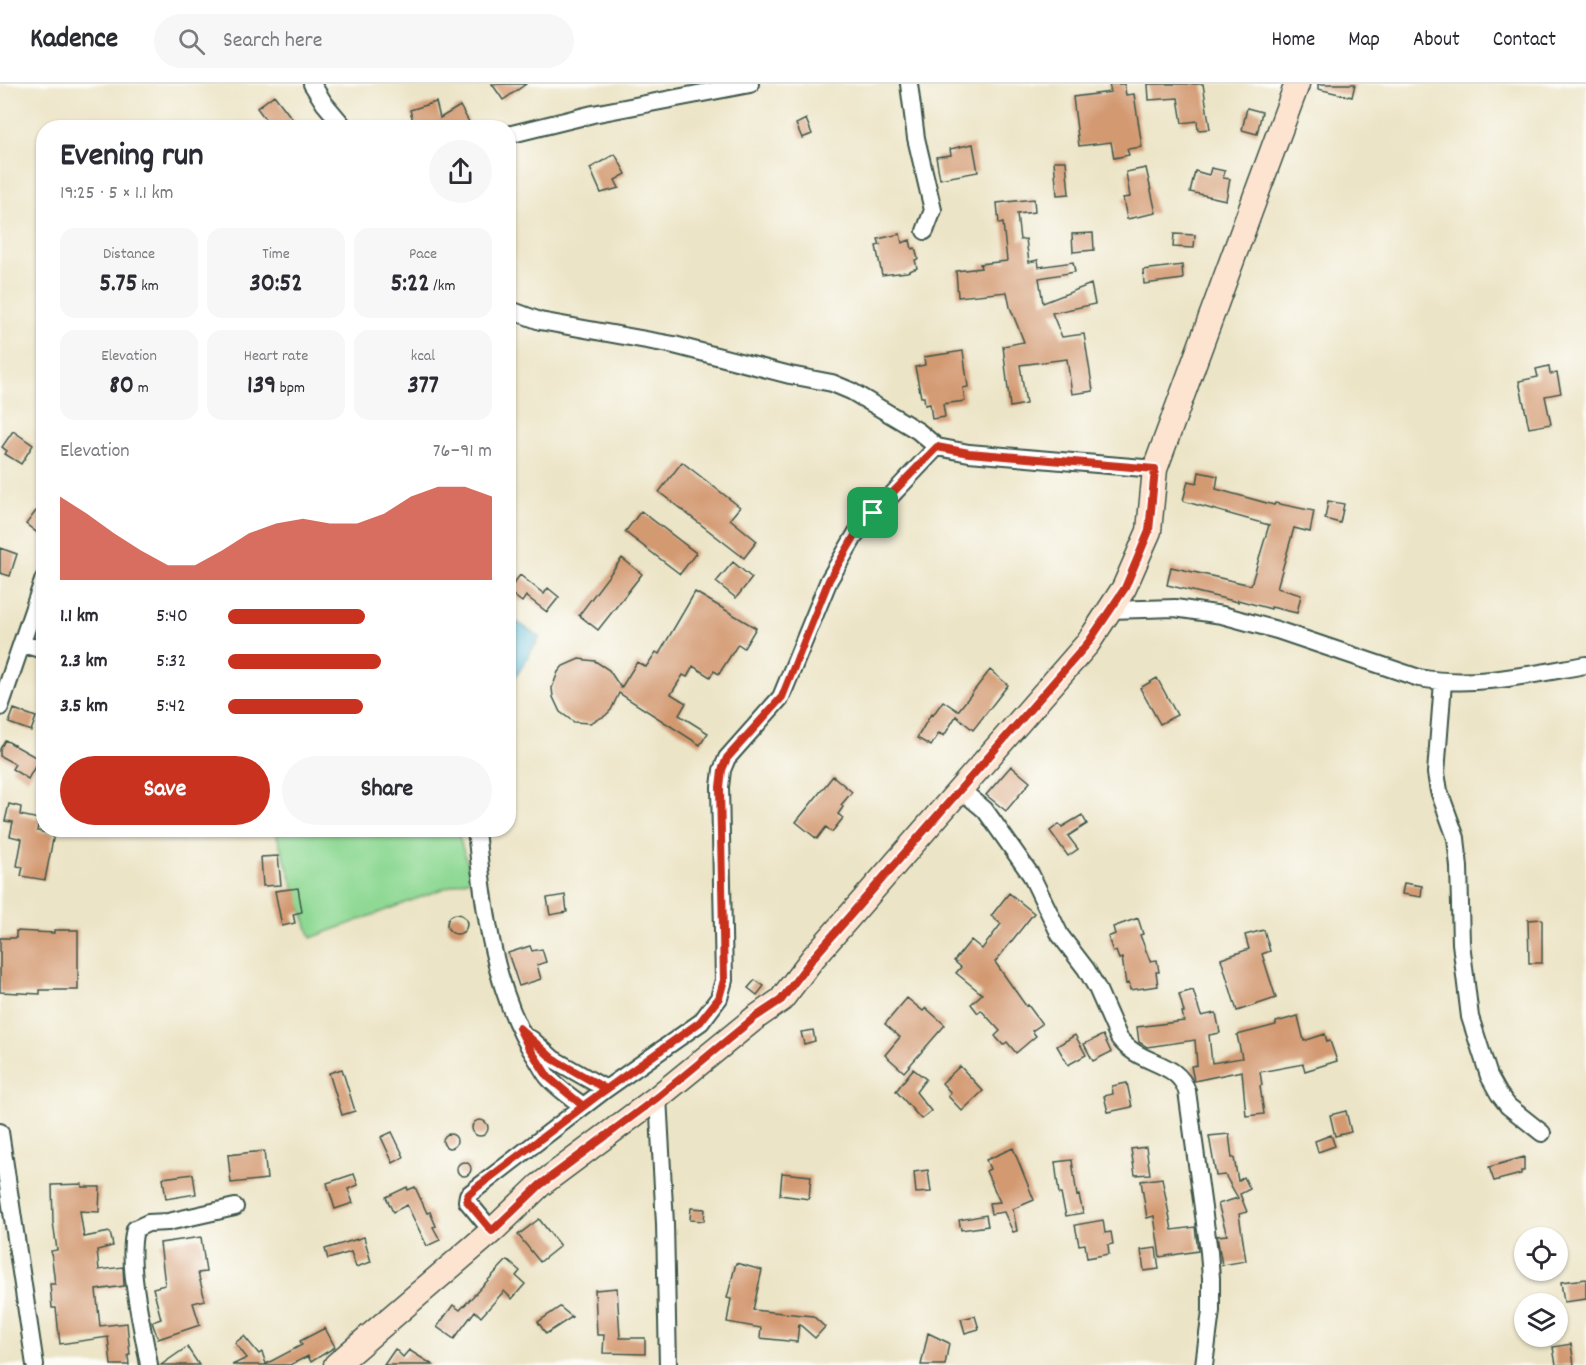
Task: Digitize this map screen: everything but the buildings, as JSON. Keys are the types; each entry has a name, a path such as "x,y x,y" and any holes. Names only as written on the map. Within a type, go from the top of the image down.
{"street":[{"path":"312,84 338,120"},
{"path":"516,133 593,114 750,84"},
{"path":"909,84 916,138 933,210 926,231"},
{"path":"336,1365 492,1231 540,1185 658,1097 754,1018 781,1000 813,958 1088,643 1125,588 1149,531 1155,469 1297,84"},
{"path":"516,312 540,321 674,345 790,375 832,382 918,431 937,447 969,453 1155,469"},
{"path":"492,1231 467,1201 468,1195 583,1106 700,1022 719,998 724,980 720,787 722,770 727,758 782,697 829,580 857,532 937,447"},
{"path":"0,707 36,602"},
{"path":"1110,610 1175,608 1222,615 1277,630 1419,678 1443,682 1479,682 1586,665"},
{"path":"22,644 36,648"},
{"path":"1443,682 1436,773 1439,791 1456,838 1461,943 1470,1017 1489,1076 1499,1094 1508,1106 1542,1133"},
{"path":"961,790 985,810 1031,875 1060,935 1097,987 1119,1038 1127,1048 1139,1056 1170,1069 1184,1080 1188,1091 1209,1252 1211,1311 1204,1365"},
{"path":"478,837 484,902 500,977 519,1028 548,1077 583,1106"},
{"path":"519,1028 553,1059 606,1089"},
{"path":"658,1097 665,1224 668,1365"},
{"path":"0,1132 35,1365"},
{"path":"149,1365 133,1264 132,1243 135,1229 148,1223 168,1222 235,1207"}],"green space":[{"path":"277,837 459,837 472,878 311,938"}],"water":[{"path":"517,622 540,637 516,676"}],"route":[{"path":"873,513 857,532 829,580 782,697 735,748 727,758 722,770 720,815 724,980 719,998 700,1022 606,1089 583,1106 548,1077 519,1028 553,1059 606,1089 468,1195 467,1201 492,1231 540,1185 658,1097 754,1018 781,1000 813,958 1088,643 1125,588 1149,531 1155,469 969,453 937,447 873,513"}]}
